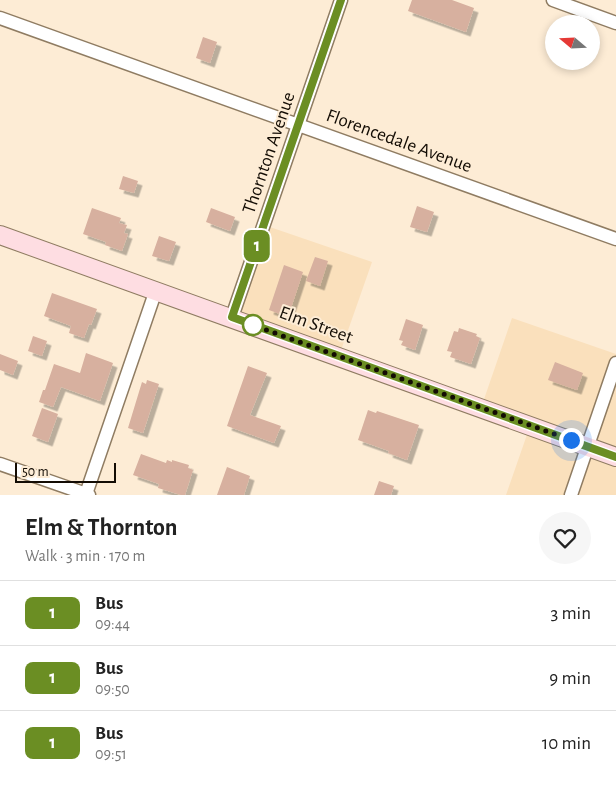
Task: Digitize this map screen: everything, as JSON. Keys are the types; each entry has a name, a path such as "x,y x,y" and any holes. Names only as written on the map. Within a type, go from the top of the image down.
{"street":[{"name":"Thornton Avenue","path":"232,317 341,0"},
{"path":"552,0 616,23"},
{"name":"Florencedale Avenue","path":"0,18 616,238"},
{"name":"Elm Street","path":"0,235 616,456"},
{"path":"0,464 87,494 156,290"},
{"path":"571,495 616,363"}],"shaded area":[{"path":"264,225 372,262 339,356 232,317"},
{"path":"512,318 616,354 616,495 506,495 530,426 481,408"}],"building":[{"path":"412,0 452,0 474,8 466,32 408,11"},
{"path":"203,37 217,42 210,63 196,58"},
{"path":"123,176 138,181 134,193 119,189"},
{"path":"417,206 434,212 427,232 410,227"},
{"path":"92,208 121,218 119,223 127,225 124,233 128,234 122,251 105,245 106,242 83,234"},
{"path":"211,208 235,217 230,231 206,222"},
{"path":"159,236 176,242 169,261 152,256"},
{"path":"315,257 328,261 320,286 306,281"},
{"path":"284,265 303,272 288,317 269,310"},
{"path":"52,293 97,309 84,338 69,333 71,326 44,316"},
{"path":"406,319 423,325 415,350 401,345 403,341 399,340"},
{"path":"459,328 477,334 476,336 480,338 471,364 450,357 452,352 447,351 454,331 458,332"},
{"path":"33,336 47,341 42,356 28,351"},
{"path":"86,353 113,363 100,401 61,387 53,407 39,402 54,364 80,373"},
{"path":"0,354 18,361 13,375 0,370"},
{"path":"555,362 583,373 577,390 548,380"},
{"path":"248,366 267,373 250,415 281,426 274,443 227,426"},
{"path":"147,380 159,384 143,433 128,428 142,382 146,384"},
{"path":"42,408 58,414 48,442 32,436"},
{"path":"368,410 376,413 377,411 419,425 407,460 388,453 389,451 358,440"},
{"path":"141,454 166,463 167,460 172,462 172,460 189,465 188,468 193,470 185,495 158,488 159,484 133,475"},
{"path":"227,467 250,476 244,495 217,495"},
{"path":"379,481 394,486 391,495 374,495"}],"bus line":[{"name":"1","path":"341,0 232,317 616,457"}],"route":[{"path":"253,325 247,323 571,440"}]}
